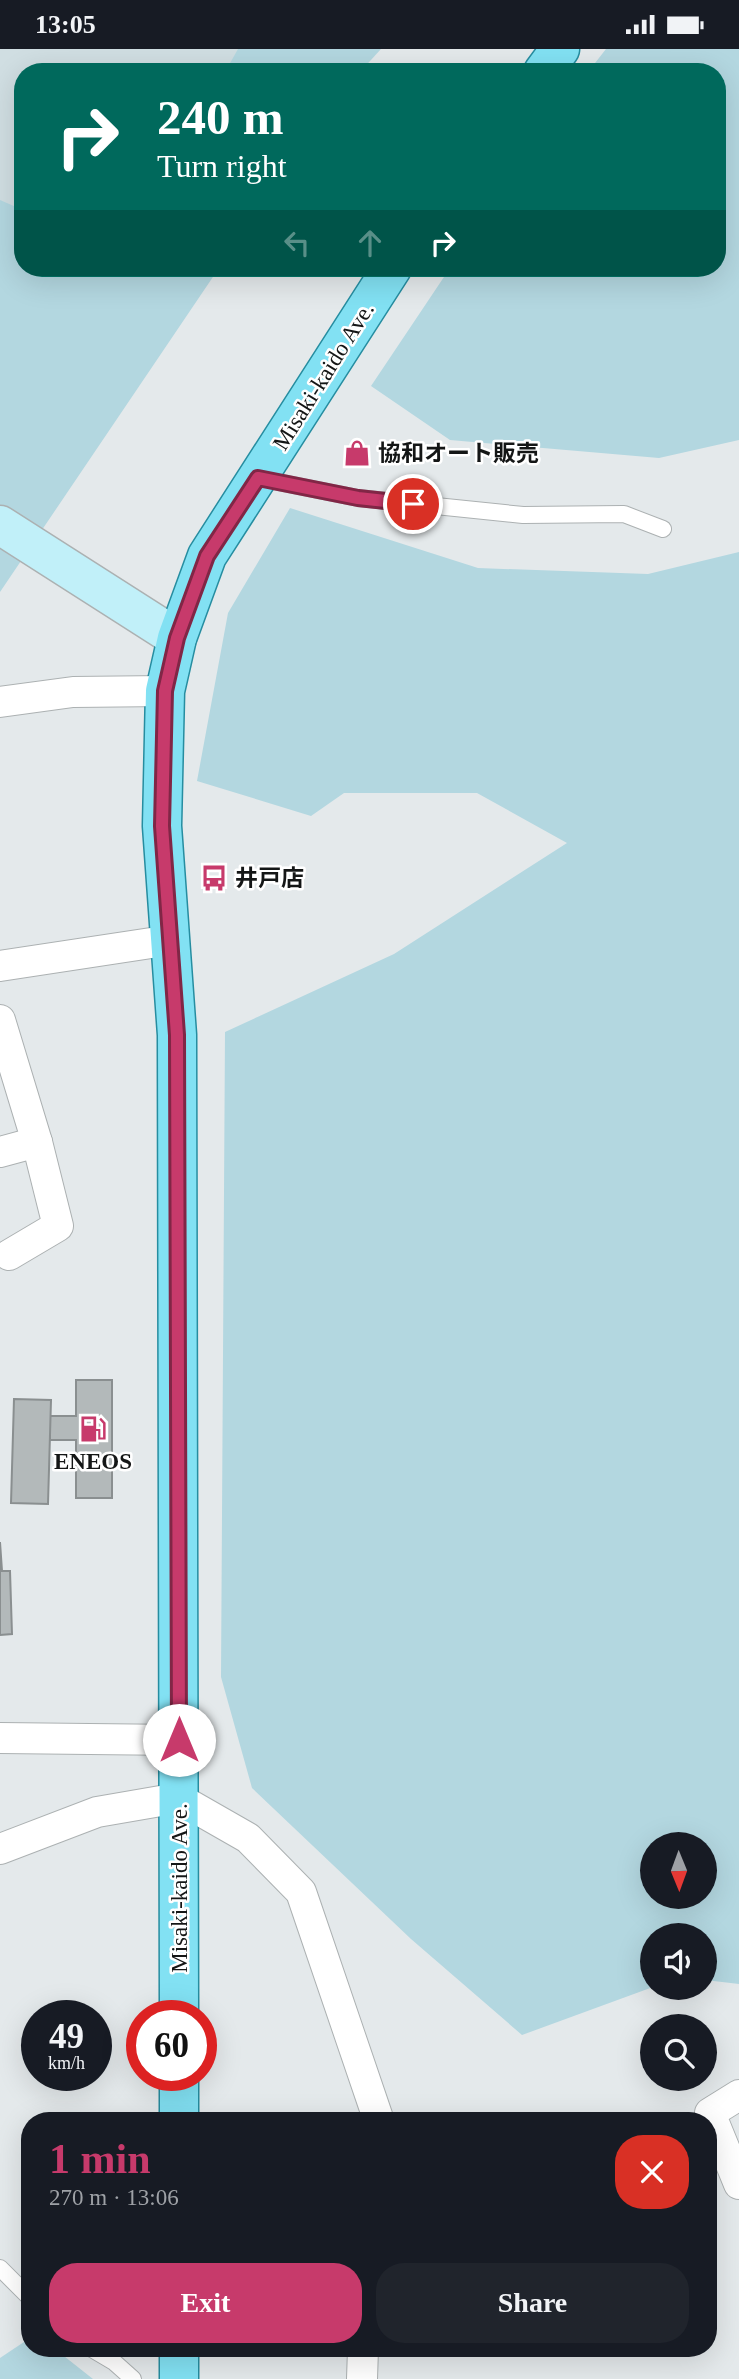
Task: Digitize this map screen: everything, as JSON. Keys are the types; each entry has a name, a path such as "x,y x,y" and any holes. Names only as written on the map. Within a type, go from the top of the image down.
{"main road":[{"name":"Misaki-kaido Ave.","path":"179,2000 178,1048 162,826 165,691 177,638 207,556 385,277"},
{"path":"179,2091 179,2112"},
{"path":"179,2357 179,2379"}],"street":[{"path":"0,524 177,638"},
{"path":"0,702 73,692 165,691"},
{"path":"0,966 171,940"},
{"path":"0,1020 37,1142 58,1226 9,1255"},
{"path":"0,1151 37,1142"},
{"path":"0,1738 179,1740"},
{"path":"0,1849 97,1812 178,1798 248,1838 301,1892 376,2112"},
{"path":"712,2112 739,2095"},
{"path":"717,2130 739,2184"},
{"path":"362,2379 363,2357"}],"lane":[{"path":"258,478 358,498 523,515 624,513 663,529"},
{"path":"0,2268 21,2289"},
{"path":"106,2357 133,2379"}],"shaded area":[{"path":"0,49 283,49 281,63 14,63 14,224 0,214"},
{"path":"238,49 381,49 368,63 230,63"},
{"path":"606,49 739,49 739,440 659,458 450,440 371,386 444,277 726,277 726,63 595,63"},
{"path":"0,200 14,206 14,277 213,277 0,592"},
{"path":"290,508 478,568 648,574 739,552 739,1984 717,1981 717,1923 640,1923 640,1992 522,2035 411,1939 252,1788 221,1677 225,1032 394,954 567,843 477,793 344,793 311,816 197,781 228,613"},
{"path":"21,2344 21,2357 65,2357 93,2379 0,2379 0,2358"}],"building":[{"path":"76,1380 112,1380 112,1498 76,1498 76,1440 50,1440 50,1416 76,1416"},
{"path":"14,1399 51,1400 48,1504 11,1503"},
{"path":"0,1542 2,1571 10,1571 12,1634 0,1635"}],"place":[{"name":"協和オート販売","path":"357,453"},
{"name":"井戸店","path":"214,878"},
{"name":"ENEOS","path":"93,1429"}],"route":[{"path":"179,1740 177,1035 162,826 165,691 177,638 207,556 258,478 358,498 413,504"}]}
